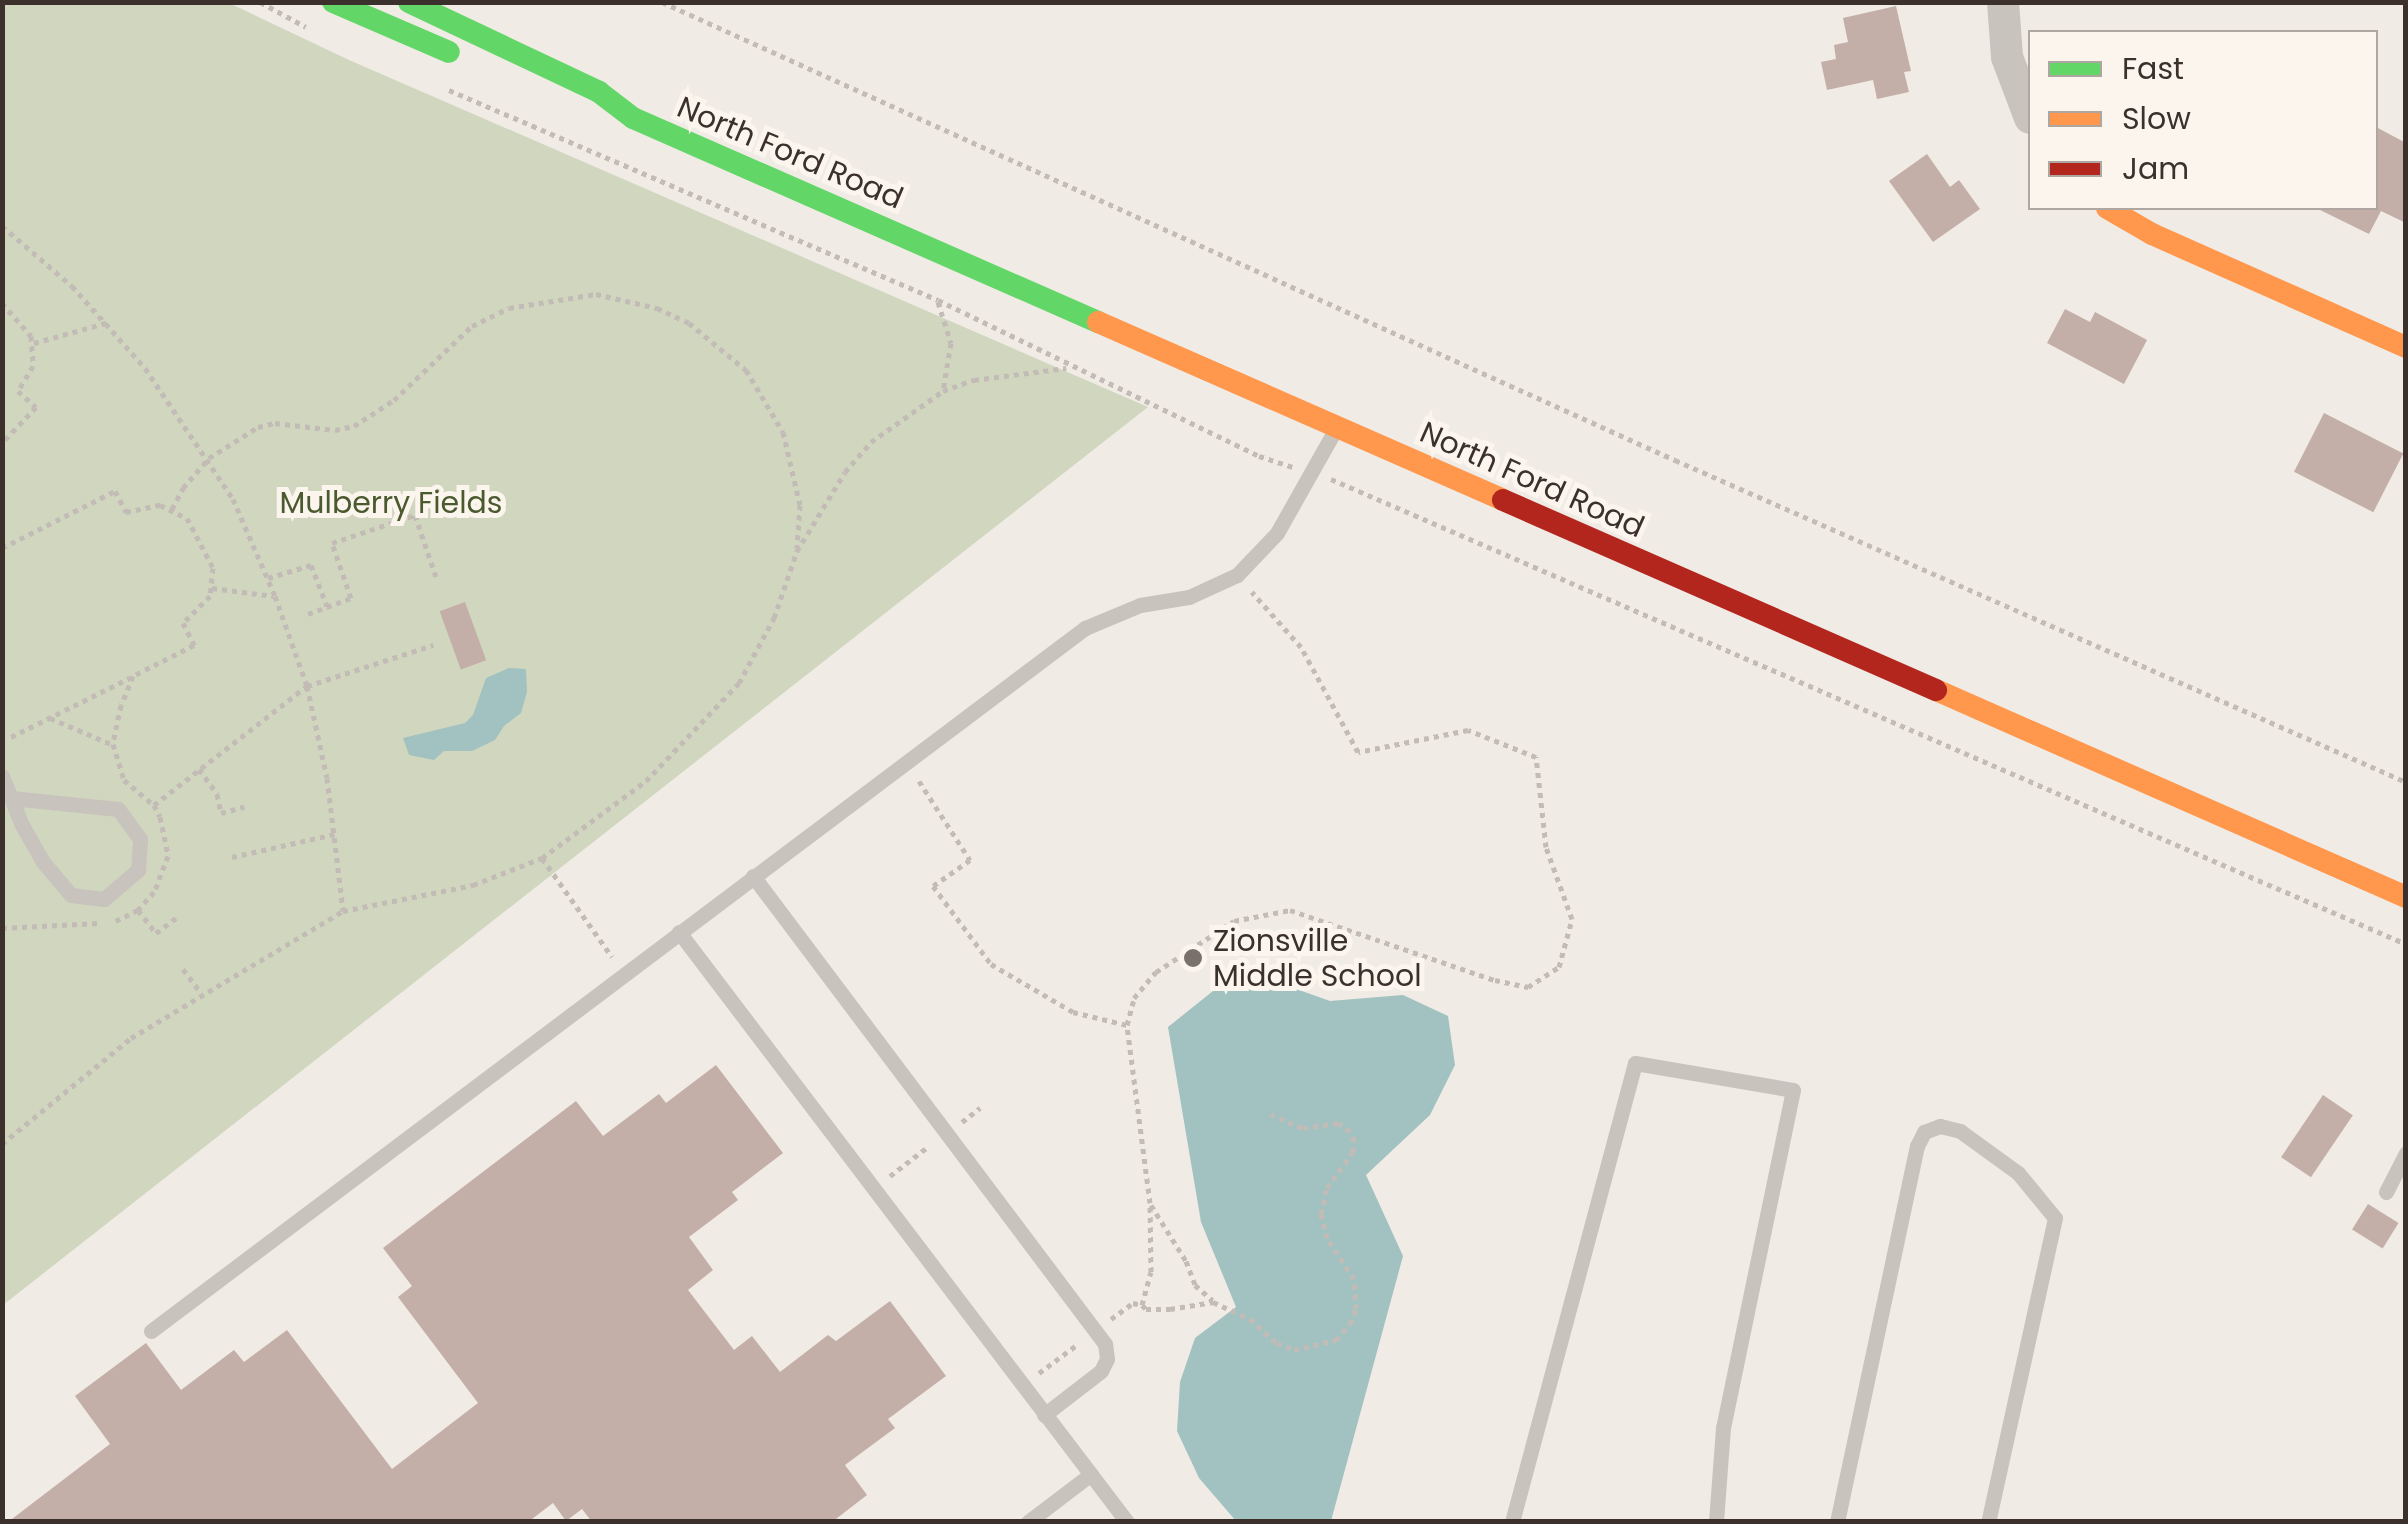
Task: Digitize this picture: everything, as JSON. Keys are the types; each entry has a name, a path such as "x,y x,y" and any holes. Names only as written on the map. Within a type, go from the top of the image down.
{"main road":[{"path":"333,2 476,64"},
{"name":"North Ford Road","path":"409,2 600,92 634,118 2406,897"},
{"name":"North Ford Road","path":"540,90 590,112 634,118"},
{"path":"2110,210 2152,234 2406,347"}],"street":[{"path":"2003,2 2008,57 2028,112"}],"lane":[{"path":"151,1332 1085,628 1140,605 1189,597 1237,575 1276,533 1337,426"},
{"path":"2,776 12,798 43,862 71,896 104,899 138,870 140,839 118,809 12,798"},
{"path":"753,876 1105,1344 1107,1360 1101,1370 1044,1415"},
{"path":"679,932 1127,1522"},
{"path":"1512,1522 1636,1064 1793,1090 1723,1428 1716,1522"},
{"path":"1836,1522 1916,1146 1924,1132 1940,1126 1960,1131 2018,1173 2055,1218 1988,1522"},
{"path":"2386,1192 2406,1153"},
{"path":"1028,1522 1091,1474"}],"path":[{"path":"260,2 312,30"},
{"path":"662,2 1657,452 2406,782"},
{"path":"446,89 938,300 1259,456"},
{"path":"2,226 60,275 166,395 208,458 268,578 307,686 335,834 343,911"},
{"path":"172,509 188,480 208,458 258,427 275,423 335,430 374,416 472,326 508,308 583,295 626,299 690,323 746,370 784,432 800,504 797,551"},
{"path":"938,300 951,343 943,391"},
{"path":"2,302 22,322 34,344 33,366 18,392 36,407 2,443"},
{"path":"34,344 106,323"},
{"path":"2,1144 132,1038 343,911 473,886 542,858 646,781 739,683 774,618 797,551 845,472 872,442 943,391 974,380 1070,367"},
{"path":"1346,484 2406,944"},
{"path":"2,548 115,491 126,512 150,506 172,509 186,518 207,550 213,568 212,588 205,604 183,623 194,645 10,737"},
{"path":"308,614 350,598 332,543 415,515 436,577"},
{"path":"268,578 311,565 327,606"},
{"path":"1213,1302 1146,1310 1142,1304 1151,1272 1150,1203 1127,1025 1134,998 1156,972 1202,938 1249,914 1290,910 1528,988 1559,967 1572,920 1546,847 1536,758 1468,730 1358,752 1300,647 1237,575"},
{"path":"212,588 275,596"},
{"path":"154,805 307,686 433,645"},
{"path":"2,928 118,920 138,910 154,892 168,856 167,836 154,805 124,780 113,744 133,676"},
{"path":"50,718 113,744"},
{"path":"907,762 970,860 933,886 990,964 1073,1012 1127,1025"},
{"path":"199,769 217,794 220,813 244,807"},
{"path":"232,857 335,834"},
{"path":"542,858 612,958"},
{"path":"138,910 156,933 176,918"},
{"path":"183,969 201,994"},
{"path":"874,1188 980,1108"},
{"path":"1150,1203 1180,1250 1195,1284 1213,1302 1250,1319 1277,1343 1294,1350 1336,1340 1356,1309 1354,1279 1321,1224 1326,1188 1353,1152 1350,1131 1338,1123 1302,1128 1271,1114"},
{"path":"1026,1392 1041,1372 1096,1330 1133,1303 1142,1304"}],"green space":[{"name":"Mulberry Fields","path":"3,3 229,3 349,60 1148,407 3,1305"}],"water":[{"path":"509,668 526,669 527,692 521,713 504,726 495,740 472,751 444,751 434,760 409,755 403,738 465,723 473,715 486,678"},
{"path":"1271,980 1330,1001 1403,995 1448,1016 1455,1065 1430,1115 1366,1175 1403,1256 1331,1521 1236,1521 1199,1478 1177,1431 1180,1382 1195,1338 1236,1307 1201,1222 1168,1027 1218,987"}],"building":[{"path":"1896,6 1911,71 1904,72 1909,92 1877,99 1873,80 1827,90 1821,62 1836,59 1834,45 1848,42 1843,18"},
{"path":"2378,128 2406,143 2406,223 2381,211 2369,234 2320,210 2378,210"},
{"path":"1927,154 1950,187 1959,180 1980,209 1933,242 1889,181"},
{"path":"2065,309 2090,322 2095,312 2147,340 2124,384 2047,343"},
{"path":"2324,413 2403,453 2373,512 2294,472"},
{"path":"465,602 486,660 461,669 440,611"},
{"path":"716,1065 783,1153 732,1192 738,1200 689,1237 713,1270 688,1290 734,1350 752,1336 780,1372 828,1335 836,1341 890,1301 946,1376 888,1419 895,1428 845,1465 867,1495 832,1522 592,1522 582,1509 566,1521 553,1503 528,1522 8,1522 110,1444 75,1396 146,1343 181,1390 234,1350 244,1362 287,1330 392,1469 478,1403 398,1297 412,1286 383,1248 576,1101 603,1136 659,1094 666,1103"},
{"path":"2323,1095 2353,1115 2311,1177 2281,1157"},
{"path":"2368,1204 2399,1223 2383,1249 2352,1229"}],"traffic: fast":[{"path":"333,2 449,52"},
{"path":"409,2 599,92 633,118 1098,322"}],"traffic: slow":[{"path":"2110,210 2152,234 2406,347"},
{"path":"1098,322 1503,500"},
{"path":"1936,690 2406,897"}],"traffic: jam":[{"path":"1503,500 1936,690"}],"place":[{"name":"Zionsville Middle School","path":"1193,958"}]}
